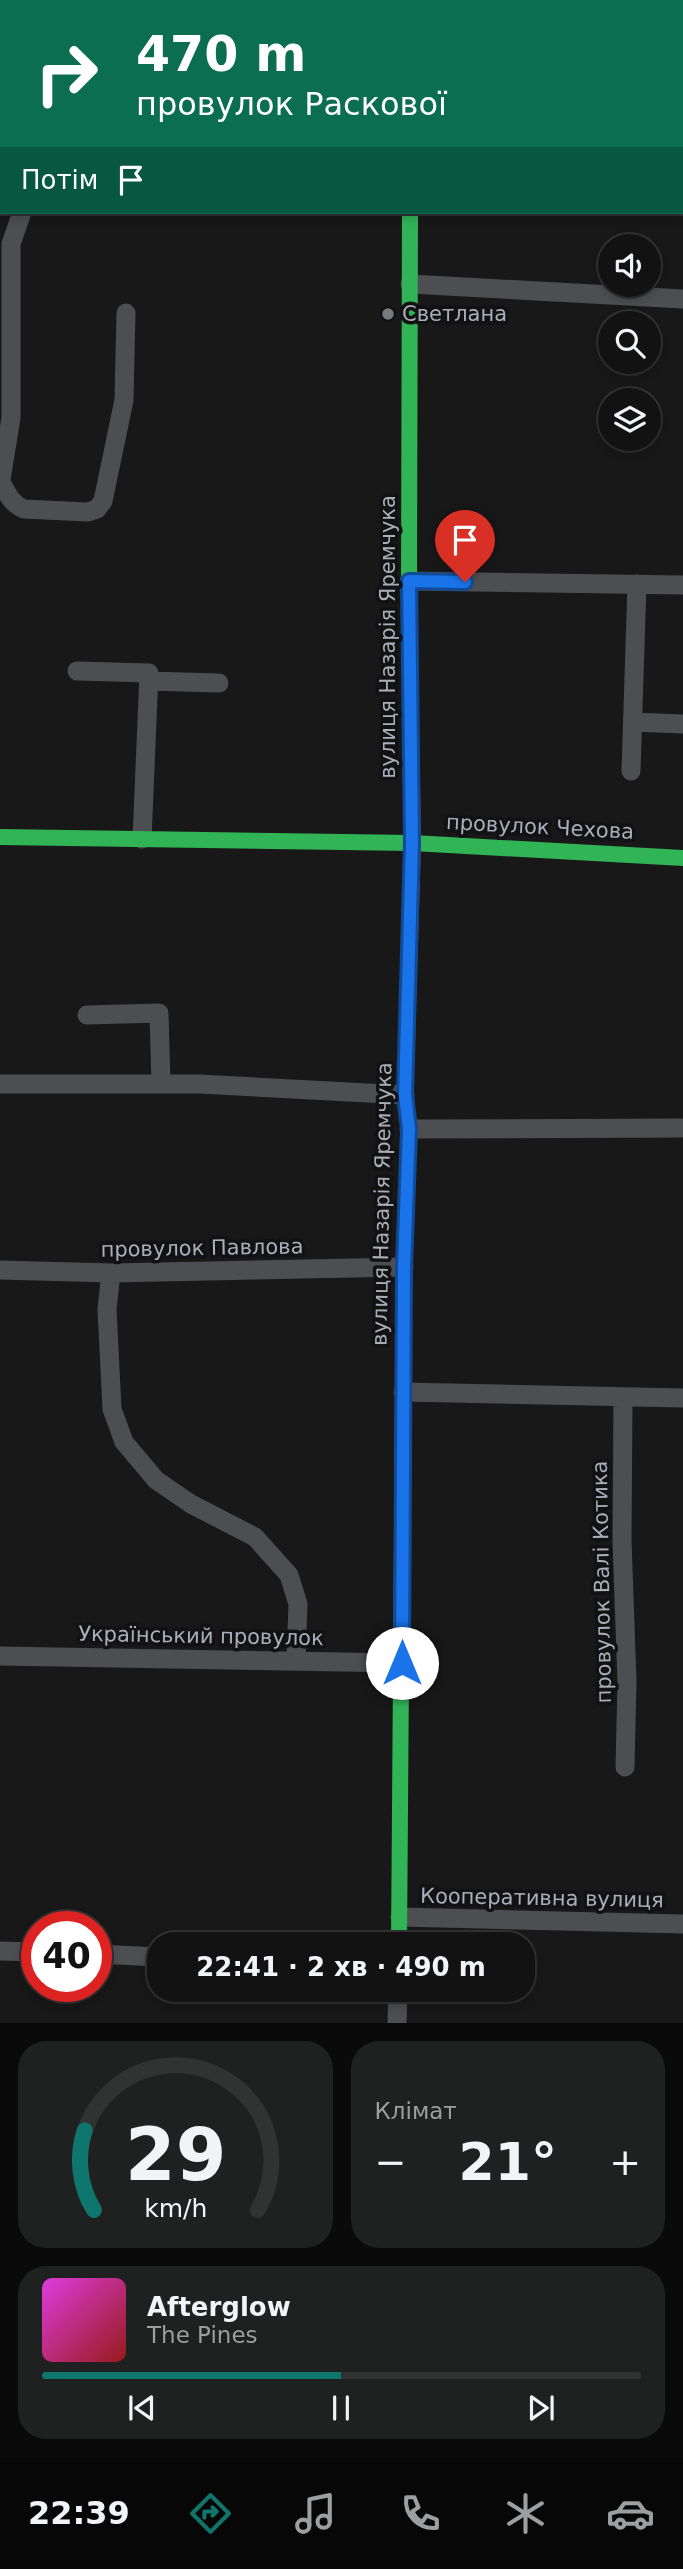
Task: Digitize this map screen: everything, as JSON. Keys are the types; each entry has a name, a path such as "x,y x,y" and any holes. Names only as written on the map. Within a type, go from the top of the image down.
{"street":[{"path":"21,214 14,231 10,258 11,418 1,485 16,506 24,509 88,512 97,509 103,501 124,400 126,313"},
{"name":"вулиця Назарія Яремчука","path":"399,1932 404,1267 409,1129 405,1095 412,843 409,581 410,214"},
{"path":"410,284 683,299"},
{"path":"409,581 683,585"},
{"path":"631,771 637,584"},
{"path":"77,671 149,673 142,839"},
{"path":"148,681 219,683"},
{"path":"633,722 683,724"},
{"name":"провулок Чехова","path":"0,836 412,843 683,858"},
{"path":"87,1015 159,1013 161,1084"},
{"path":"0,1084 161,1084 405,1095"},
{"path":"409,1129 683,1128"},
{"name":"провулок Павлова","path":"0,1270 111,1273 404,1267"},
{"path":"111,1273 107,1309 112,1409 124,1441 156,1480 191,1504 255,1536 289,1575 298,1604 296,1660"},
{"path":"403,1392 683,1398"},
{"name":"провулок Валі Котика","path":"623,1397 622,1540 627,1682 625,1767"},
{"name":"Український провулок","path":"0,1656 402,1663"},
{"name":"Кооперативна вулиця","path":"400,1917 683,1924"},
{"path":"0,1951 21,1952"},
{"path":"112,1955 147,1956"},
{"path":"397,2023 398,2002"}],"traffic: fast":[{"path":"410,214 411,730"},
{"path":"0,837 413,843 683,858"},
{"path":"399,1932 404,1267 409,1129 405,1095 408,1007"}],"traffic: jam":[{"path":"408,1007 413,843 411,730"}],"place":[{"name":"Светлана","path":"388,314"}],"route":[{"path":"402,1663 404,1267 409,1129 405,1095 412,843 409,581 465,582"}]}
